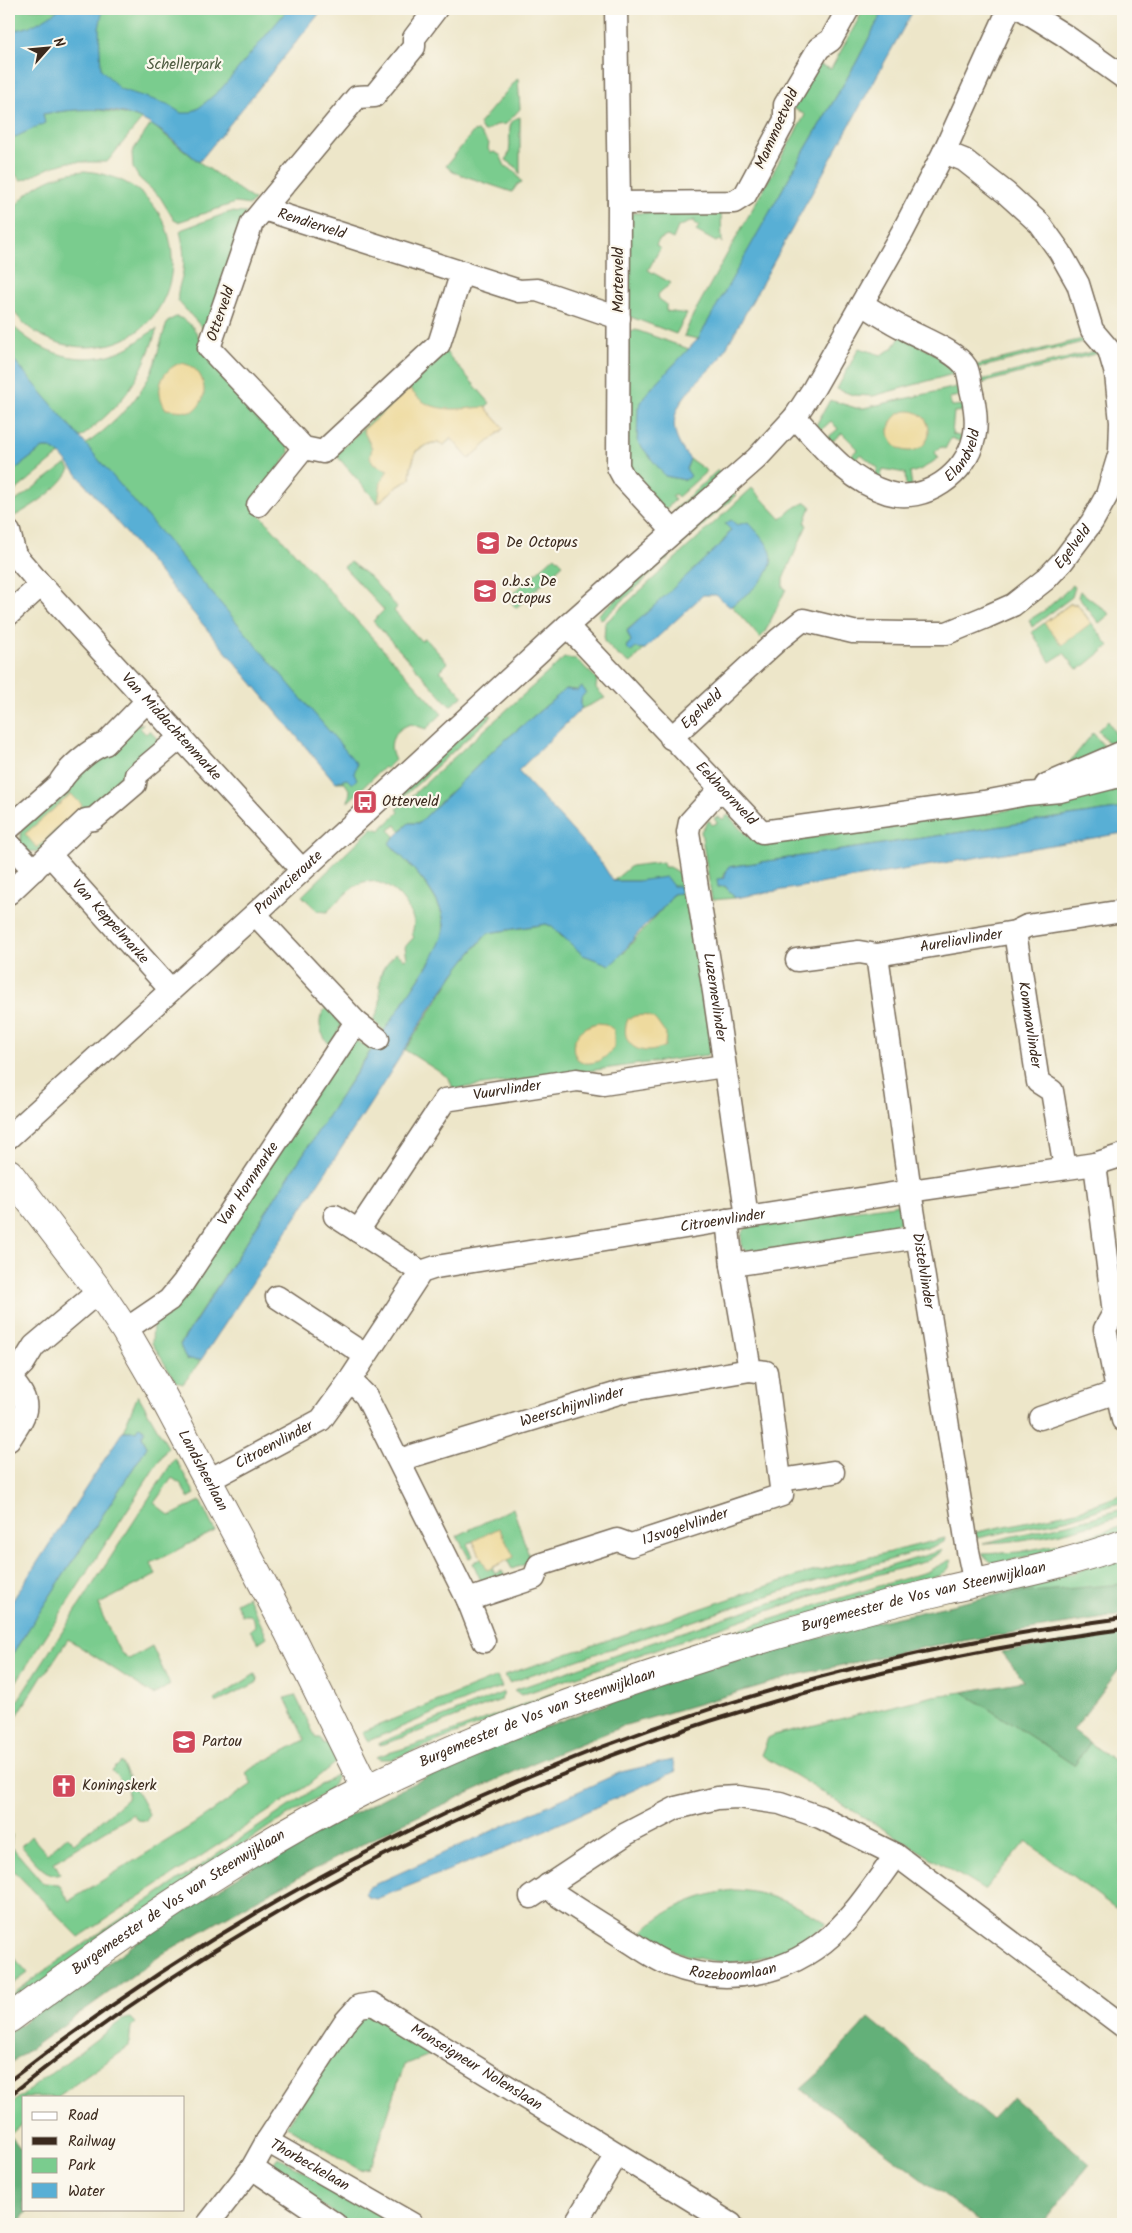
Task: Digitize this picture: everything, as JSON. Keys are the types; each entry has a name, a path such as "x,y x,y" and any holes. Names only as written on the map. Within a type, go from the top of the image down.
{"street":[{"name":"Rendierveld","path":"436,9 414,38 414,47 374,96 357,97 264,209 519,291 536,290 619,318"},
{"name":"Marterveld","path":"616,9 620,203 618,467 624,478 673,531"},
{"name":"Mammoetveld","path":"620,203 734,202 745,195 785,120 785,106 819,48 831,40 848,9"},
{"path":"567,626 756,458 795,417 862,304 944,152 1009,9"},
{"path":"1022,9 1064,35 1123,77"},
{"name":"Egelveld","path":"671,738 779,639 804,620 853,632 947,633 1013,605 1034,589 1062,562 1092,522 1107,495 1120,452 1121,422 1116,374 1109,350 1092,330 1078,284 1060,252 1040,224 1006,193 964,160 944,152"},
{"name":"Otterveld","path":"264,209 252,223 209,348 304,448"},
{"path":"258,505 304,448 323,452 439,344 462,272"},
{"name":"Elandveld","path":"795,417 848,473 866,484 889,494 909,495 933,487 952,477 967,458 974,438 976,424 975,409 966,367 950,353 862,304"},
{"name":"Van Middachtenmarke","path":"9,532 15,555 302,870"},
{"path":"9,614 41,584"},
{"name":"Eekhoornveld","path":"567,626 762,832 1060,791 1123,776"},
{"name":"Provincieroute","path":"9,1137 170,989 255,914 567,626"},
{"path":"12,819 59,784 62,777 96,746 105,744 148,700"},
{"path":"9,893 86,820 94,819 134,784 136,775 180,737"},
{"name":"Eekhoornveld","path":"1028,794 1068,774 1123,752"},
{"name":"Luzernevlinder","path":"720,789 690,822 688,832 724,1066 736,1219"},
{"name":"Van Keppelmarke","path":"9,844 42,863 170,989"},
{"name":"Aureliavlinder","path":"797,960 859,952 877,955 1016,932 1028,926 1123,911"},
{"path":"255,914 356,1022 378,1039"},
{"name":"Kommavlinder","path":"1016,932 1038,1082 1052,1091 1065,1168"},
{"name":"Distelvlinder","path":"877,955 910,1191 968,1551 975,1584"},
{"name":"Van Hornmarke","path":"125,1330 169,1300 183,1283 356,1022"},
{"name":"Vuurvlinder","path":"358,1231 445,1100 577,1080 603,1084 724,1066"},
{"name":"Citroenvlinder","path":"209,1480 322,1420 421,1272 436,1267 910,1191 1095,1164 1123,1155"},
{"path":"1095,1164 1118,1312 1105,1329 1120,1391 1123,1420"},
{"name":"Landsheerlaan","path":"9,1173 99,1291 125,1330 209,1480 366,1790"},
{"path":"335,1216 421,1272"},
{"path":"736,1219 732,1265 750,1370"},
{"path":"732,1265 918,1237"},
{"path":"9,1440 23,1418 26,1404 22,1392 9,1378 23,1364 34,1346 99,1291"},
{"path":"277,1297 366,1355"},
{"name":"Weerschijnvlinder","path":"399,1460 573,1405 625,1391 750,1370"},
{"name":"IJsvogelvlinder","path":"468,1600 534,1578 539,1565 617,1540 631,1545 782,1495 766,1372 750,1370"},
{"path":"350,1380 366,1396 399,1460 468,1600 484,1641"},
{"path":"1040,1418 1120,1391"},
{"path":"780,1480 833,1472"},
{"name":"Burgemeester de Vos van Steenwijklaan","path":"9,2020 104,1951 214,1878 279,1838 366,1790 456,1748 618,1687 742,1646 820,1623 1076,1559 1123,1544"},
{"name":"Rozeboomlaan","path":"896,1855 846,1919 819,1946 785,1965 747,1975 708,1975 669,1964 652,1956 557,1895 539,1891 612,1843 662,1814 691,1803 716,1798 759,1799 800,1809 896,1855 1123,2026"},
{"name":"Monseigneur Nolenslaan","path":"267,2142 344,2023 358,2006 373,2004 732,2224"},
{"name":"Thorbeckelaan","path":"335,2224 252,2168 267,2142 412,2224"},
{"path":"575,2224 617,2155"},
{"path":"208,2224 252,2168"}],"green space":[{"name":"Schellerpark","path":"9,9 304,9 198,137 82,77 9,117"},
{"path":"864,9 884,9 856,63 799,160 708,323 698,339 684,336 693,315 805,115 793,108 818,64 831,69"},
{"path":"518,78 520,109 506,124 496,125 485,132 479,124"},
{"path":"94,109 142,119 107,162 69,162 51,167 20,180 9,166 9,140 24,131 43,114"},
{"path":"520,117 520,174 516,167 506,160 510,147 511,123"},
{"path":"151,124 199,162 254,200 250,205 235,203 178,222 174,220 160,197 139,178 133,168 132,152"},
{"path":"478,131 489,143 488,149 491,153 494,152 500,155 505,166 515,172 522,182 512,192 453,172 446,166 473,132"},
{"path":"85,171 125,182 152,204 168,232 172,264 166,295 149,322 122,340 85,347 52,341 32,329 16,314 9,300 8,227 12,211 33,189 57,176"},
{"path":"230,212 246,213 206,332 178,301 184,261 180,231"},
{"path":"721,212 722,243 719,240 716,242 696,231 699,226 694,223 695,220 678,227 673,239 667,236 659,240 656,245 660,249 648,270 671,283 658,295 659,299 666,304 666,311 687,314 676,334 628,316 629,217 633,213"},
{"path":"176,317 190,324 197,333 202,348 288,442 289,453 253,507 442,714 426,729 411,724 400,729 393,738 391,748 395,760 386,769 384,767 348,802 350,791 344,782 335,782 348,778 352,784 357,779 353,774 356,764 85,445 126,410 142,389 154,365 168,321"},
{"path":"9,322 34,343 62,355 78,358 109,355 129,347 157,329 136,380 110,412 87,433 78,438 9,354"},
{"path":"636,330 689,349 646,394 638,408 665,476 685,480 690,459 707,471 678,497 675,494 672,496 675,500 663,512 628,470 628,333"},
{"path":"901,336 948,361 957,373 873,396 853,395 837,389 859,348 881,355 893,348"},
{"path":"1086,338 1087,341 974,369 974,366"},
{"path":"444,350 490,403 444,445 433,443 416,451 411,467 410,479 378,503 336,455 390,400 393,403 418,380"},
{"path":"1099,350 1099,353 978,384 977,381"},
{"path":"961,386 963,395 949,398 952,406 964,405 966,411 954,412 952,434 965,438 964,443 951,438 945,449 941,447 935,452 938,458 925,467 910,473 912,486 906,487 905,473 883,469 879,483 873,481 878,468 861,454 851,463 847,459 858,449 842,433 831,442 827,438 838,429 831,421 821,430 816,425 830,400 856,408 864,408"},
{"path":"43,448 50,448 60,454 9,496 9,474"},
{"path":"66,464 70,469 53,490 13,517 9,506"},
{"path":"718,470 722,474 676,513 674,510"},
{"path":"752,488 781,519 792,509 806,502 811,506 805,523 807,525 783,579 783,587 786,589 765,632 760,638 731,605 761,580 731,530 697,570 627,630 631,641 626,646 645,649 630,663 616,654 604,641 605,623"},
{"path":"731,493 736,495 673,553 669,550"},
{"path":"665,554 669,557 602,620 598,615"},
{"path":"555,556 563,564 516,608 508,598"},
{"path":"350,562 370,577 397,607 394,611 421,641 425,638 448,663 440,671 463,696 450,706 373,621 384,610 344,567"},
{"path":"1073,585 1075,587 1072,597 1032,627 1029,620 1045,610"},
{"path":"1080,591 1110,614 1099,623 1078,597"},
{"path":"1070,604 1077,604 1109,646 1083,667 1077,669 1064,653 1050,662 1032,632"},
{"path":"564,658 576,659 597,679 596,688 605,698 581,709 581,698 586,691 566,689 498,746 419,823 409,823 400,831 396,825 389,830 395,836 389,843 416,872 434,896 443,921 443,933 436,951 398,1013 384,1031 373,1020 379,1007 381,975 384,967 396,953 404,959 407,958 405,947 414,937 412,934 414,921 406,904 387,886 371,881 363,882 354,887 327,912 318,911 302,896 372,828 380,830 399,812 397,809"},
{"path":"487,713 492,716 399,799 410,783"},
{"path":"1108,721 1122,745 1113,749 1098,730"},
{"path":"136,724 144,724 140,728 146,734 150,730 157,739 157,747 127,779 42,852 25,851 20,845 21,829 67,782"},
{"path":"1093,733 1108,751 1068,764"},
{"path":"1123,787 1123,808 728,867 718,887 725,886 735,898 712,900 701,831 709,820 712,825 717,823 714,818 717,817 723,819 728,815 751,838 772,843 987,810 987,814"},
{"path":"663,862 664,867 669,867 681,874 687,872 714,1048 707,1055 453,1089 449,1078 405,1050 459,967 488,933 546,924 551,926 562,937 624,953 674,893 680,893 673,888 657,883 613,881 631,866"},
{"path":"328,1006 341,1025 331,1046 321,1031 320,1026 321,1016"},
{"path":"353,1040 372,1048 180,1344 186,1359 201,1360 183,1384 176,1382 152,1343 153,1321"},
{"path":"900,1204 905,1208 905,1226 898,1222 892,1231 749,1255 741,1246 742,1233 748,1226"},
{"path":"138,1395 168,1447 9,1693 9,1659 147,1447 142,1435 145,1430 140,1426 136,1431 123,1431"},
{"path":"175,1458 195,1494 188,1498 181,1484 172,1478 154,1503 170,1516 200,1501 215,1531 151,1563 156,1575 99,1604 120,1652 129,1659 152,1646 170,1685 154,1695 68,1639 45,1674 43,1674 9,1729 9,1714"},
{"path":"1123,1494 1123,1502 1069,1519 977,1538 972,1533 1077,1511"},
{"path":"513,1508 531,1562 512,1569 507,1560 492,1568 495,1574 502,1571 506,1578 478,1586 477,1584 481,1581 473,1563 482,1558 473,1541 467,1544 473,1556 469,1558 457,1536"},
{"path":"1123,1509 1123,1516 1071,1530 1037,1538 983,1543 1076,1522"},
{"path":"1123,1526 1123,1532 1001,1563 991,1562 982,1554 1019,1552 1059,1544"},
{"path":"945,1538 944,1542 927,1549 779,1592 509,1683 505,1675 800,1575"},
{"path":"943,1550 924,1562 862,1579 521,1695 514,1690 735,1614"},
{"path":"1123,1556 1123,1584 1118,1586 996,1595 1070,1574"},
{"path":"952,1559 948,1569 939,1576 864,1596 473,1727 393,1759 379,1759 375,1757 426,1741 577,1684 664,1654 926,1572"},
{"path":"1123,1584 1123,1615 925,1647 801,1674 626,1725 533,1763 399,1825 254,1901 164,1953 9,2064 9,2032 159,1927 255,1866 393,1793 467,1758 520,1736 693,1672 863,1625 996,1595"},
{"path":"248,1597 267,1637 258,1643 250,1630 255,1626 254,1619 250,1615 242,1615 236,1603"},
{"path":"1123,1634 1123,1659 1120,1668 1073,1730 1090,1743 1074,1765 963,1692 1024,1681 1002,1652"},
{"path":"255,1674 258,1682 216,1703 215,1700"},
{"path":"497,1677 502,1687 478,1695 368,1741 362,1732"},
{"path":"504,1692 501,1700 402,1738 380,1745 379,1743"},
{"path":"963,1692 1074,1765 1090,1743 1123,1767 1123,1914 1026,1841 984,1890 761,1755 768,1738 774,1735 934,1696"},
{"path":"295,1695 316,1738 320,1738 324,1744 331,1741 337,1761 308,1785 79,1937 9,1866 9,1831 12,1835 11,1846 43,1883 59,1884 69,1901 194,1824 252,1784 246,1773 252,1768 305,1740 285,1698"},
{"path":"121,1762 149,1814 146,1821 137,1820 133,1814 54,1862 60,1873 54,1874 44,1870 21,1846 31,1836 47,1854 67,1836 74,1843 127,1799 128,1787 112,1771"},
{"path":"337,1774 334,1783 328,1791 267,1828 9,2007 9,1997 48,1968"},
{"path":"734,1890 758,1893 782,1900 827,1923 805,1939 782,1951 759,1959 736,1962 712,1961 689,1956 665,1946 642,1933 671,1910 697,1899"},
{"path":"9,1952 28,1973 9,1987"},
{"path":"371,2014 435,2053 404,2065 373,2161 368,2168 360,2170 286,2126 355,2021"},
{"path":"130,2018 135,2023 131,2027 129,2046 58,2096 22,2096 22,2124 9,2136 9,2105 122,2020"},
{"path":"869,2018 992,2119 1013,2097 1090,2164 1042,2224 982,2224 801,2089 819,2073"},
{"path":"10,2135 22,2150 22,2210 27,2211 18,2224 9,2224"},
{"path":"278,2157 397,2224 350,2224 275,2175 271,2166"}],"sand":[{"path":"180,363 189,365 195,370 203,383 202,399 199,406 192,412 166,409 160,395 161,382 164,376"},
{"path":"410,389 426,403 435,407 454,409 485,407 504,428 469,459 451,438 444,445 433,443 426,445 416,451 411,467 410,479 378,503 381,482 388,470 373,464 370,457 372,448 363,430"},
{"path":"909,411 923,417 929,431 923,445 909,451 895,445 889,431 895,417"},
{"path":"1070,604 1077,604 1091,623 1062,645 1044,623"},
{"path":"71,794 82,805 37,848 25,834"},
{"path":"642,1015 655,1019 666,1034 665,1046 657,1050 648,1051 634,1047 629,1042 626,1036 628,1019"},
{"path":"598,1023 606,1024 614,1030 614,1047 607,1055 595,1062 580,1062 575,1056 574,1043 576,1037 585,1028"},
{"path":"499,1528 514,1557 487,1570 473,1541"}],"water":[{"path":"59,9 103,9 99,29 101,69 120,89 167,104 181,113 189,113 200,107 221,89 288,9 323,9 199,162 172,139 143,120 131,115 106,110 81,110 43,114 45,123 9,140 9,31 36,24"},
{"path":"884,9 914,9 720,359 687,393 680,405 675,417 675,430 679,444 690,459 686,469 691,476 685,480 665,476 637,441 638,408 646,394 698,339 856,63"},
{"path":"9,354 357,764 354,774 357,779 352,784 347,779 335,782 60,454 50,448 43,448 9,474 9,434 13,411 9,398"},
{"path":"731,520 737,525 748,522 766,542 772,559 766,575 752,590 730,607 716,595 703,595 645,649 636,648 631,652 626,647 631,641 627,631 723,542 731,530 725,524"},
{"path":"582,687 586,692 581,698 581,709 518,771 601,862 613,881 637,881 666,877 673,886 679,886 681,893 673,894 662,909 610,965 583,955 551,926 546,924 488,933 440,993 351,1134 201,1360 186,1359 180,1345 430,962 442,938 444,930 443,918 433,894 389,843 409,823 419,823 498,746 566,689 577,691"},
{"path":"1123,808 1123,833 735,898 725,886 718,887 717,879 724,878 728,867"},
{"path":"139,1426 145,1430 142,1436 147,1447 9,1659 9,1606 123,1431 136,1431"},
{"path":"672,1760 676,1771 510,1846 376,1899 368,1897 365,1893 367,1888 621,1772"}],"railway":[{"path":"9,2081 134,1990 264,1909 397,1837 534,1774 676,1720 821,1677 970,1642 1123,1618"},
{"path":"9,2096 132,2005 261,1922 395,1849 534,1786 677,1732 823,1688 972,1653 1123,1629"}],"place":[{"name":"De Octopus","path":"488,543"},
{"name":"o.b.s. De Octopus","path":"485,591"},
{"name":"Otterveld","path":"365,802"},
{"name":"Partou","path":"184,1742"},
{"name":"Koningskerk","path":"64,1786"}]}
